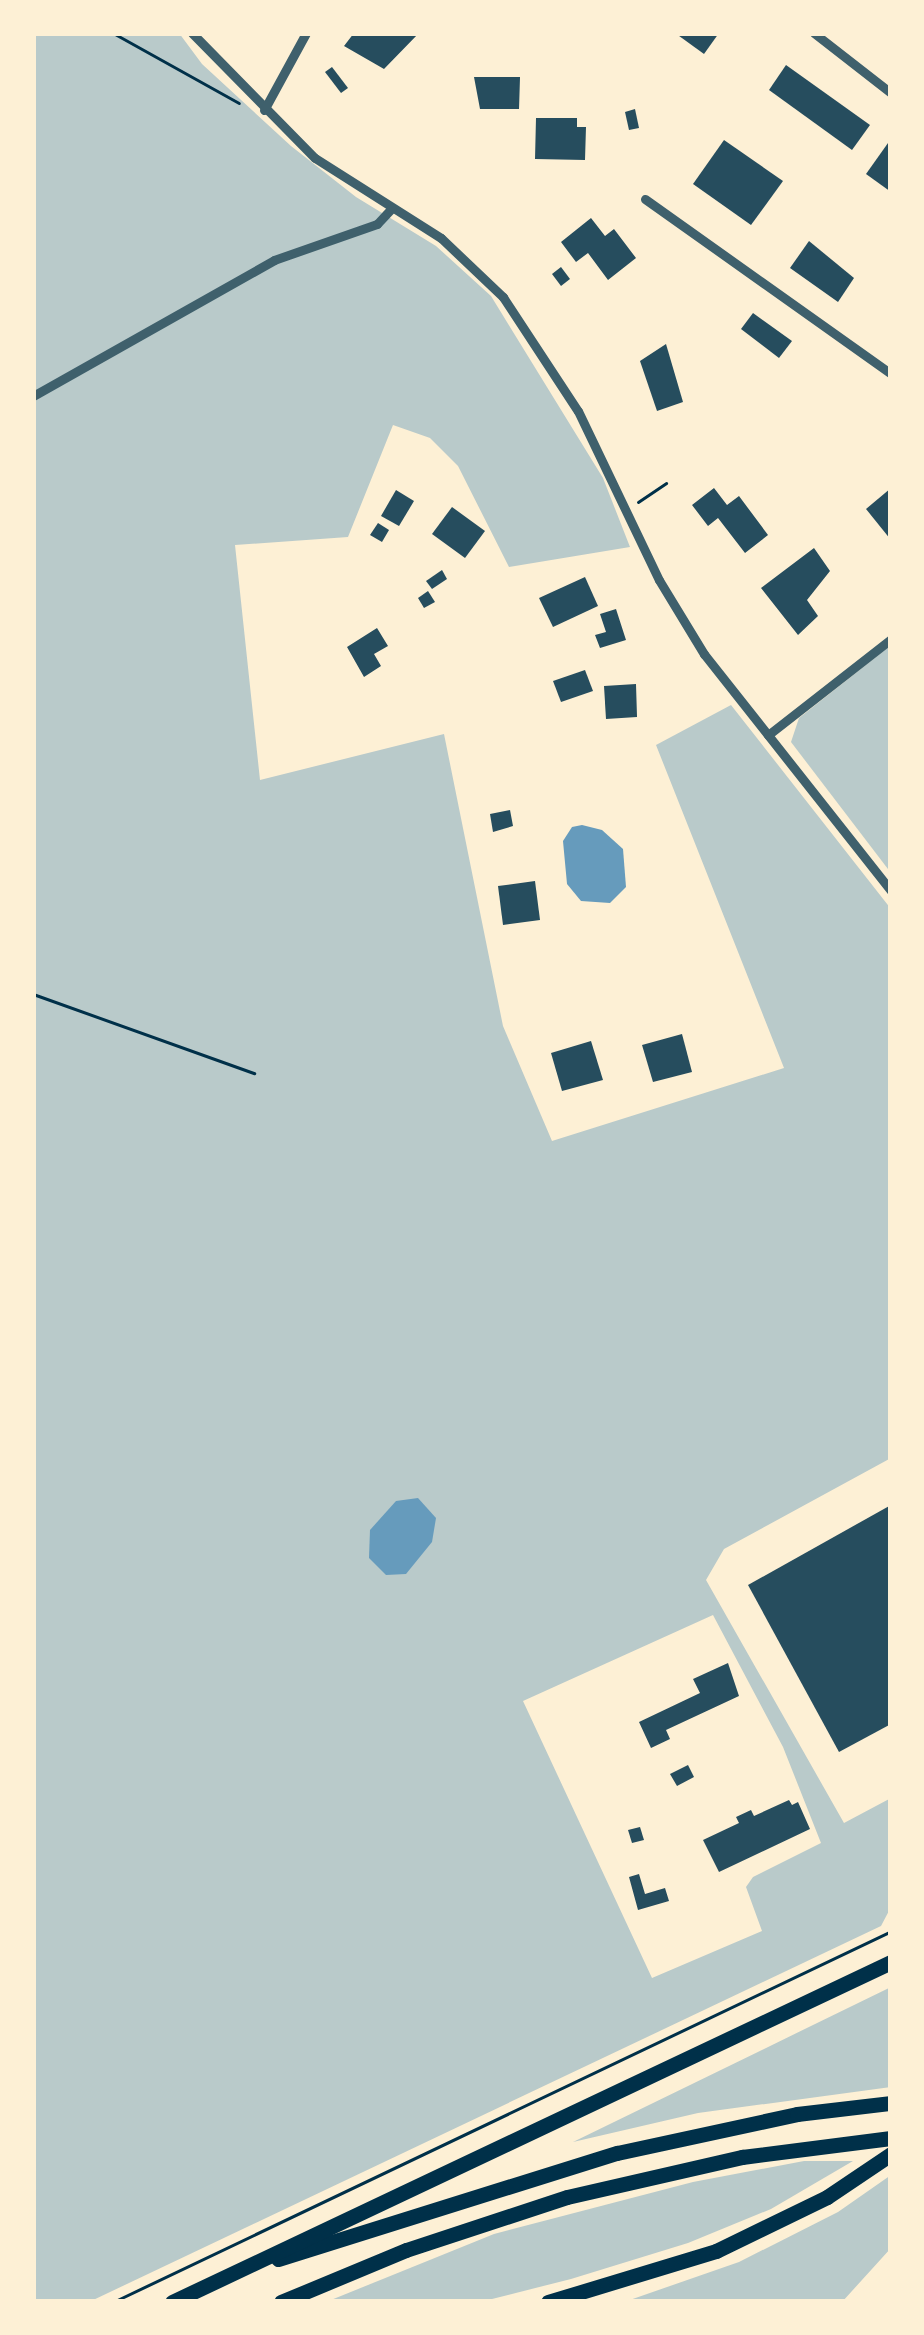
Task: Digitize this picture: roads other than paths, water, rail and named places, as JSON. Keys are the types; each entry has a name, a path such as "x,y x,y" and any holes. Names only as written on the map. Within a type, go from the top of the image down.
{"highway":[{"path":"172,2302 891,1962"},
{"path":"218,2278 617,2153 796,2114 891,2103"},
{"path":"281,2302 406,2250 567,2197 742,2157 891,2138"},
{"path":"548,2302 716,2251 778,2223 891,2154"}],"street":[{"path":"192,33 315,158 455,249 503,297 566,391 674,608 891,891"},
{"path":"264,110 306,33"},
{"path":"814,33 891,93"},
{"path":"645,199 891,374"},
{"path":"33,396 274,260 377,224 391,209"},
{"path":"768,735 891,639"}],"water":[{"path":"572,827 602,830 623,849 626,887 610,903 581,901 567,884 563,841"},
{"path":"418,1498 436,1518 432,1542 406,1574 386,1575 369,1558 370,1530 396,1501"}]}
